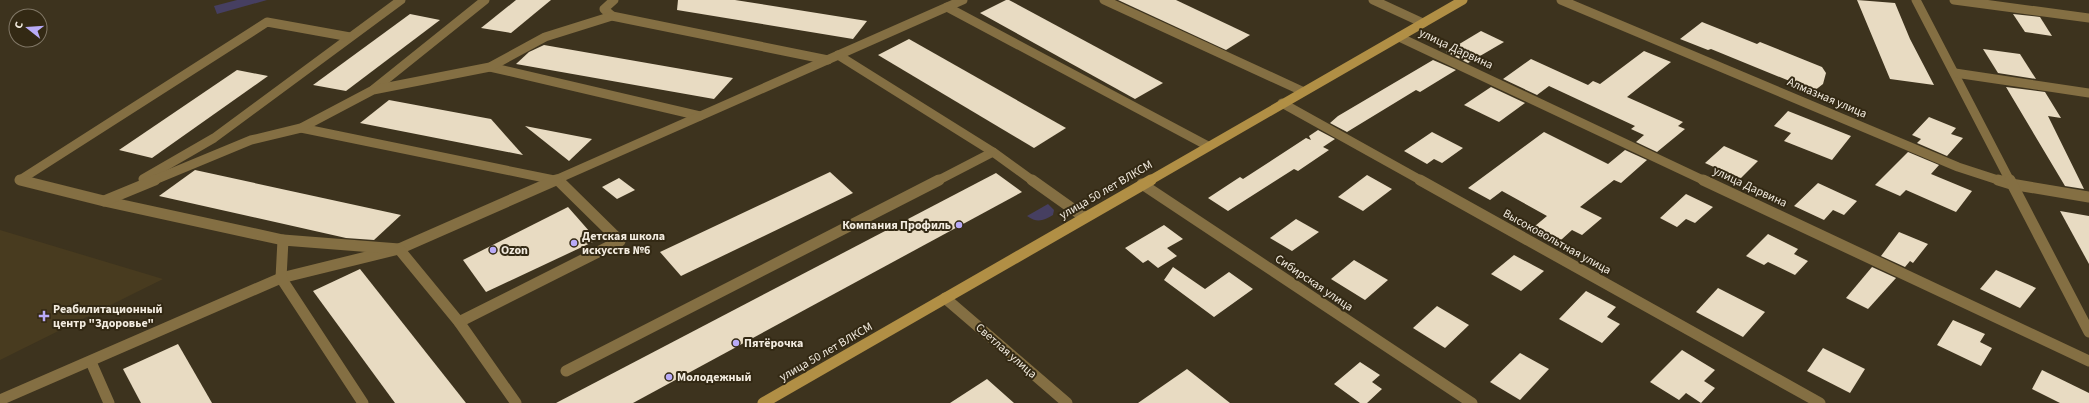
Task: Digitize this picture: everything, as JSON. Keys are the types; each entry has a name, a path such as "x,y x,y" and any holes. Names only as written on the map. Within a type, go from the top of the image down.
{"main road":[{"name":"улица 50 лет ВЛКСМ","path":"763,403 1463,0"}],"street":[{"path":"104,201 214,138 401,0"},
{"path":"104,201 251,140 301,128 373,90 485,0"},
{"path":"612,16 604,9 614,0"},
{"path":"0,400 91,362 280,278 399,249 962,0"},
{"path":"1104,0 1302,92"},
{"path":"1373,0 1423,23"},
{"name":"Алмазная улица","path":"1561,0 1958,167 2011,184 2089,197"},
{"path":"1916,0 2089,332"},
{"path":"1954,0 2089,18"},
{"path":"947,7 1208,146"},
{"path":"373,90 490,67 545,37 612,16 828,60"},
{"path":"350,37 267,22 20,180 104,201 283,240 399,249 459,322 516,403"},
{"name":"улица Дарвина","path":"1399,36 2089,360"},
{"path":"838,55 993,152 1084,217"},
{"path":"490,67 700,116"},
{"path":"1955,73 2089,93"},
{"name":"Высоковольтная улица","path":"1282,103 1820,403"},
{"path":"301,128 557,179 620,241 459,322"},
{"path":"566,371 993,152"},
{"name":"Сибирская улица","path":"1142,184 1472,403"},
{"path":"283,240 280,278 363,403"},
{"name":"Светлая улица","path":"945,298 1067,403"},
{"path":"91,362 109,403"}],"shaded area":[{"path":"237,0 267,0 217,14 214,6"},
{"path":"1048,204 1054,210 1053,215 1043,220 1034,220 1027,216"},
{"name":"Реабилитационный центр \"Здоровье\"","path":"0,230 163,279 0,360"}],"building":[{"path":"516,0 551,0 511,33 481,28"},
{"path":"678,0 735,0 867,21 853,39 677,10"},
{"path":"1006,0 1009,0 1163,83 1135,99 980,13"},
{"path":"1118,0 1176,0 1250,35 1226,50"},
{"path":"1857,0 1895,3 1910,39 1934,85 1890,79"},
{"path":"410,14 440,20 346,91 313,85"},
{"path":"2013,14 2040,17 2052,36 2025,32"},
{"path":"1702,22 1757,44 1760,42 1822,67 1826,73 1823,84 1814,91 1711,49 1708,50 1680,39"},
{"path":"1481,31 1504,42 1468,63 1446,52"},
{"path":"909,39 1066,128 1034,148 878,55"},
{"path":"544,45 733,78 714,99 516,64 529,52"},
{"path":"1983,49 2020,54 2036,79 1998,73"},
{"path":"1644,51 1671,62 1627,97 1683,122 1678,126 1685,129 1657,152 1636,142 1644,135 1631,129 1635,126 1549,86 1537,95 1503,79 1531,59 1588,85 1593,81 1600,84"},
{"path":"1433,60 1456,70 1420,92 1416,90 1347,132 1330,123 1338,116"},
{"path":"237,70 268,76 152,158 119,150"},
{"path":"1491,87 1525,103 1499,122 1464,105"},
{"path":"2006,87 2045,92 2061,118 2048,116 2084,189 2065,186"},
{"path":"389,100 491,119 523,155 360,123"},
{"path":"1788,111 1851,136 1832,160 1784,141 1791,133 1774,126"},
{"path":"1929,117 1956,128 1951,134 1963,138 1947,156 1917,143 1921,139 1912,135"},
{"path":"525,126 592,139 569,161"},
{"path":"1318,130 1335,139 1323,147 1329,150 1298,171 1294,169 1228,211 1208,198 1240,177 1243,179 1306,138 1311,140 1309,136"},
{"path":"1432,132 1463,148 1442,163 1434,159 1427,164 1404,151"},
{"path":"1544,132 1608,164 1625,150 1647,160 1621,183 1614,180 1580,207 1602,218 1582,235 1572,230 1561,240 1535,226 1547,216 1502,191 1490,200 1468,188"},
{"path":"1724,146 1758,161 1740,179 1705,163"},
{"path":"1908,152 1939,165 1931,174 1972,191 1956,212 1906,190 1900,196 1875,185"},
{"path":"195,170 401,215 374,240 346,238 159,196"},
{"path":"830,172 853,193 681,276 660,252"},
{"path":"996,173 1022,192 633,403 556,403"},
{"path":"1367,175 1392,189 1363,211 1338,197"},
{"path":"619,178 635,190 617,199 602,187"},
{"path":"1818,183 1857,201 1844,215 1833,210 1824,220 1794,206"},
{"path":"1686,194 1713,207 1695,223 1686,219 1677,227 1660,218"},
{"path":"568,207 597,240 486,292 463,260"},
{"path":"2060,211 2089,216 2089,264"},
{"path":"1296,219 1319,232 1292,251 1270,238"},
{"path":"1164,225 1183,239 1167,248 1177,256 1158,268 1148,260 1143,263 1125,248"},
{"path":"1899,232 1928,244 1913,263 1910,261 1905,267 1881,256"},
{"path":"1768,234 1798,249 1794,254 1808,261 1795,275 1768,262 1764,265 1746,256"},
{"path":"1514,255 1544,271 1521,291 1491,274"},
{"path":"1354,260 1388,280 1365,300 1331,279"},
{"path":"1173,267 1205,289 1229,272 1253,289 1214,317 1164,280"},
{"path":"1872,267 1896,278 1868,309 1846,298"},
{"path":"360,269 466,403 395,403 313,291"},
{"path":"1996,270 2036,288 2020,308 1980,289"},
{"path":"1718,288 1765,312 1743,337 1696,312"},
{"path":"1586,291 1616,307 1607,317 1620,324 1602,343 1559,319"},
{"path":"1437,306 1469,325 1445,348 1413,328"},
{"path":"1953,320 1985,334 1980,342 1992,348 1981,366 1937,345"},
{"path":"178,344 212,403 141,403 123,369"},
{"path":"1823,348 1865,369 1850,393 1807,371"},
{"path":"1682,350 1715,370 1704,381 1715,388 1701,403 1686,393 1679,400 1650,382"},
{"path":"1520,353 1549,369 1520,400 1490,382"},
{"path":"1360,362 1380,375 1372,382 1382,389 1367,403 1360,403 1334,384"},
{"path":"1187,369 1230,403 1138,403"},
{"path":"2042,370 2089,393 2089,403 2060,403 2032,389"},
{"path":"987,379 1014,403 950,403"}],"place":[{"name":"Компания Профиль","path":"959,225"},
{"name":"Детская школа искусств №6","path":"574,243"},
{"name":"Ozon","path":"493,250"},
{"name":"Реабилитационный центр \"Здоровье\"","path":"44,316"},
{"name":"Пятёрочка","path":"736,343"},
{"name":"Молодежный","path":"669,377"}]}
